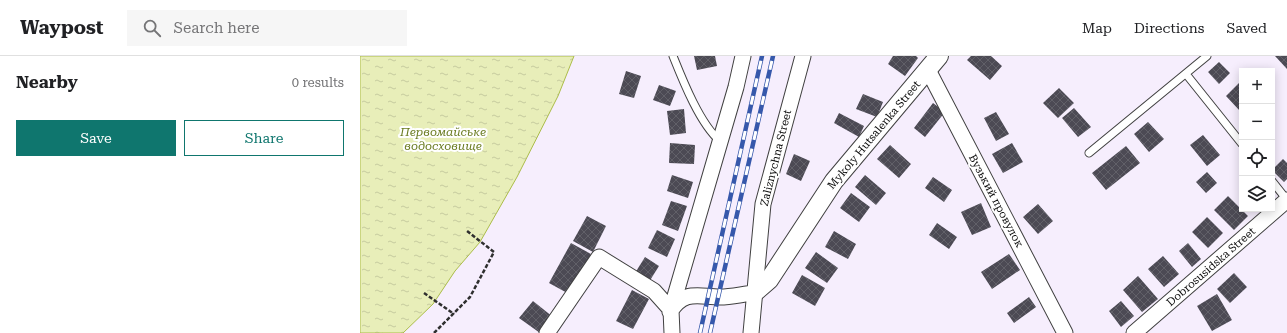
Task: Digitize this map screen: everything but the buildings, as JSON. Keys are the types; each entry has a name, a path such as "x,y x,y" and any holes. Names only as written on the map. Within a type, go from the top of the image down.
{"street":[{"path":"662,333 671,310 736,87 743,56"},
{"name":"Zaliznychna Street","path":"751,333 763,204 803,56"},
{"name":"Mykoly Hutsalenka Street","path":"754,293 769,280 834,181 939,56"},
{"name":"Вузький провулок","path":"928,70 1065,333"},
{"name":"Dobrosusidska Street","path":"1134,333 1287,200"},
{"path":"548,333 599,257 654,292 671,310 672,333"},
{"path":"671,310 683,298 700,294 718,297 754,293"}],"lane":[{"path":"672,56 712,134 720,141"},
{"path":"1089,153 1207,56"},
{"path":"1186,74 1239,140"},
{"path":"1275,185 1287,200"}],"path":[{"path":"434,333 470,297 494,252 467,231"},
{"path":"424,293 454,314"}],"water":[{"name":"Первомайське водосховище","path":"360,56 574,56 558,96 517,177 480,242 455,271 433,304 403,333 360,333"}],"railway":[{"path":"700,333 762,56"},
{"path":"710,333 773,56"}]}
